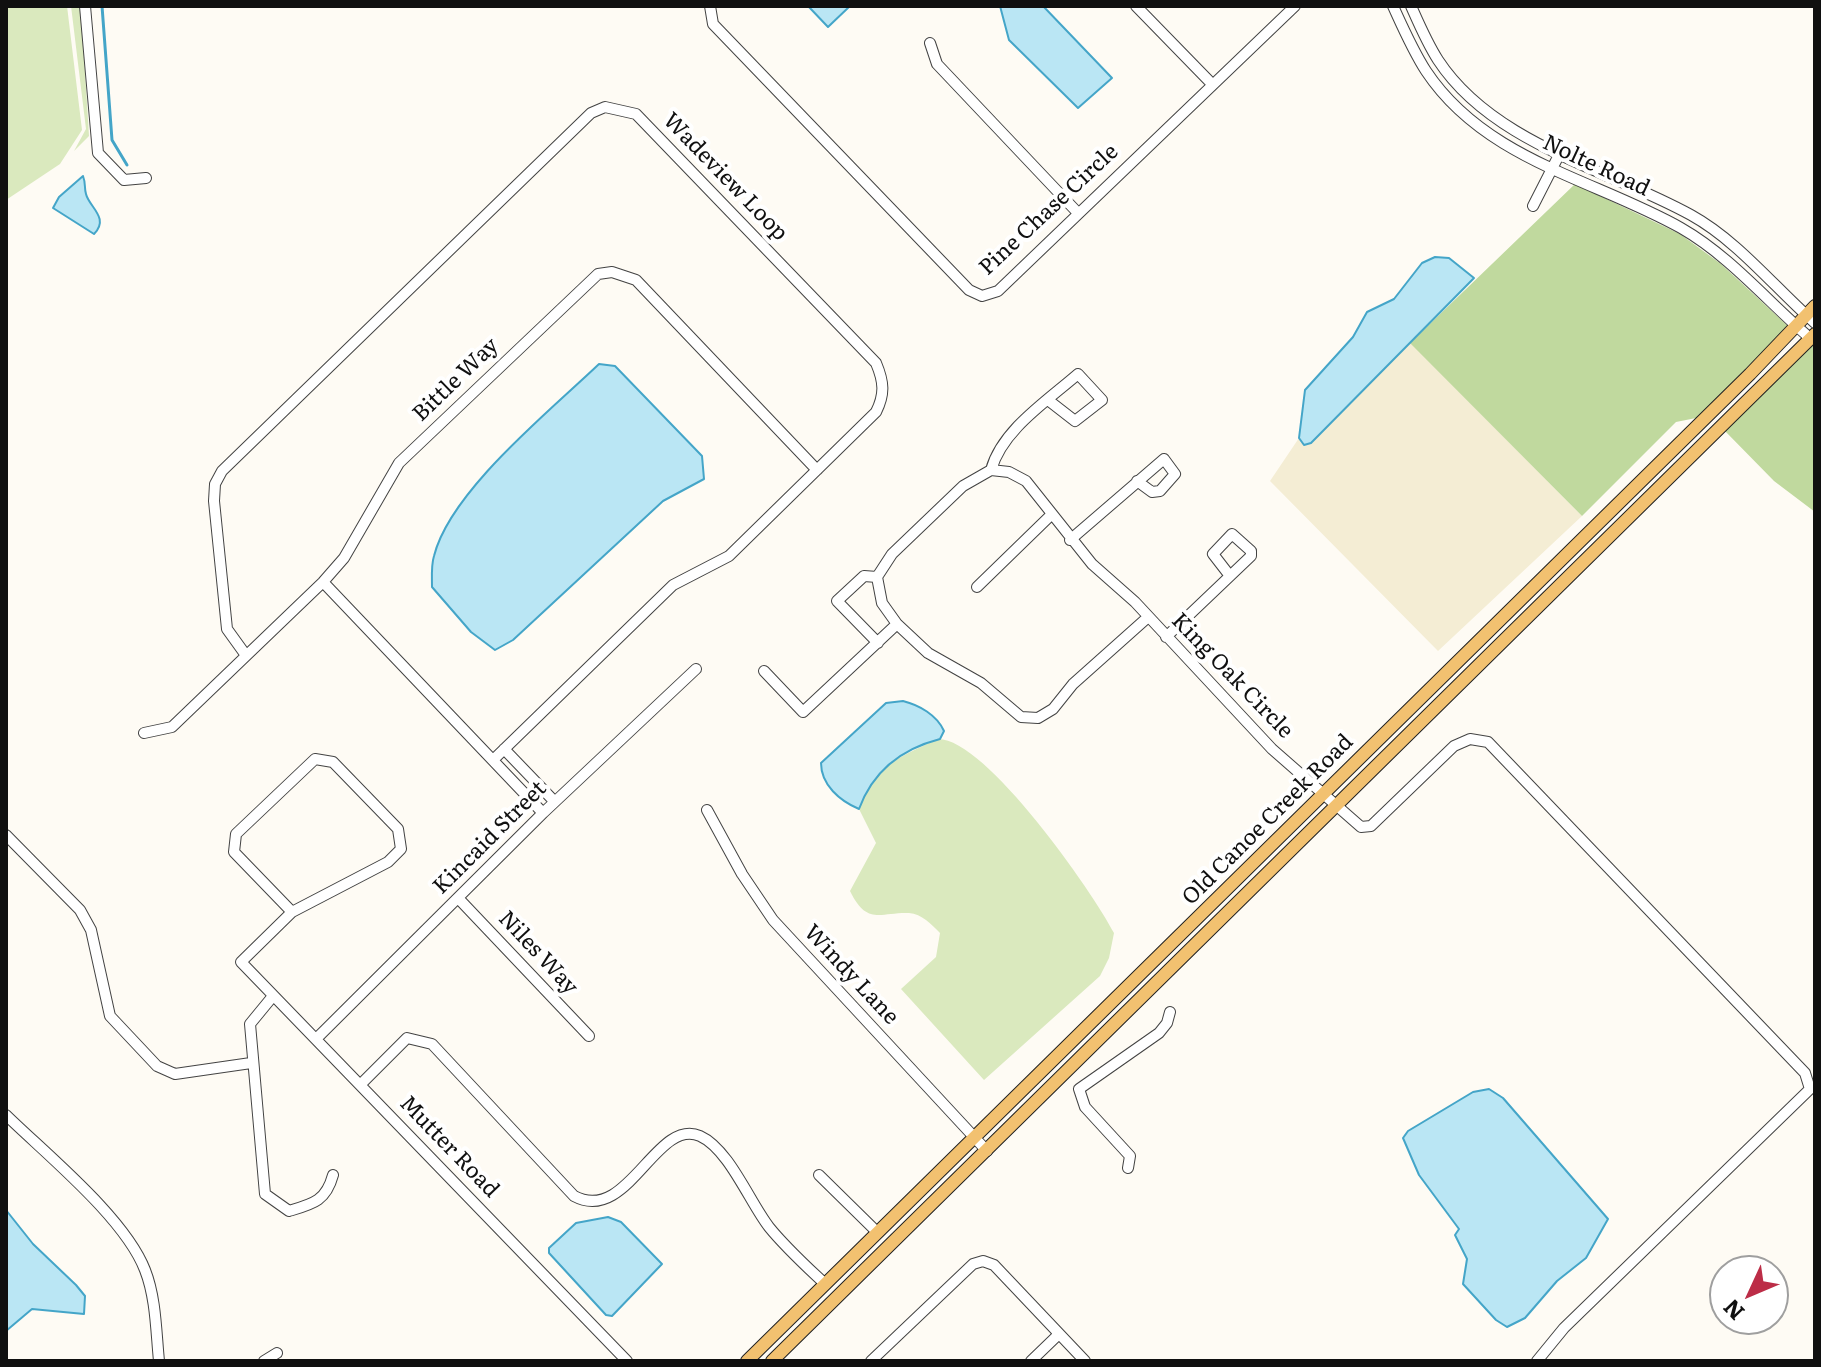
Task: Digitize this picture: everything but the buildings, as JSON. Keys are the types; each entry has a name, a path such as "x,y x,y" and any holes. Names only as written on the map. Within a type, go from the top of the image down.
{"main road":[{"name":"Old Canoe Creek Road","path":"747,1361 1796,326 1812,315"},
{"name":"Old Canoe Creek Road","path":"772,1361 1813,336"},
{"path":"1453,666 1466,679"}],"street":[{"path":"85,6 98,153 124,180 146,178"},
{"name":"Pine Chase Circle","path":"710,6 713,24 969,290 982,296 998,291 1211,83 1295,6"},
{"path":"1136,6 1211,83"},
{"name":"Nolte Road","path":"1393,6 1426,70 1458,110 1495,140 1683,230 1725,260 1796,326 1813,336"},
{"name":"Nolte Road","path":"1411,6 1439,61 1456,82 1506,124 1694,216 1812,315"},
{"path":"930,43 937,64 1078,213"},
{"name":"Wadeview Loop","path":"245,654 227,629 214,501 215,484 222,471 591,113 605,107 636,114 876,363 883,380 883,399 876,412 729,556 673,585 493,760"},
{"path":"1533,206 1560,153"},
{"name":"Bittle Way","path":"144,733 172,727 323,582 344,558 399,463 598,274 612,272 636,280 817,470"},
{"path":"878,643 837,601 864,576 877,577 892,554 963,486 991,470 997,449 1048,400 1078,374 1102,400 1075,421 1048,400"},
{"path":"1070,540 1137,481 1164,459 1175,474 1168,485 1152,492 1137,481"},
{"name":"King Oak Circle","path":"991,470 1009,472 1026,481 1070,540 1272,749 1325,792 1361,827 1371,826 1454,746 1470,739 1488,742 1805,1073 1810,1089 1564,1328 1537,1361"},
{"path":"977,587 1050,516"},
{"path":"1166,637 1230,576"},
{"name":"King Oak Circle","path":"877,577 882,603 897,624 928,653 981,683 1021,717 1038,718 1053,709 1073,684 1147,618"},
{"path":"323,582 543,813"},
{"path":"764,671 803,712 897,624"},
{"name":"Kincaid Street","path":"316,1039 554,801 696,669"},
{"path":"504,749 554,801"},
{"path":"315,759 328,759 398,829 401,849 388,862 292,912 234,852 233,842 236,834 306,764 315,759"},
{"name":"Windy Lane","path":"707,810 742,874 773,920 987,1151"},
{"path":"6,835 80,910 91,930 110,1016 157,1066 175,1074 251,1063"},
{"name":"Niles Way","path":"458,898 589,1036"},
{"name":"Mutter Road","path":"292,912 241,962 627,1361"},
{"path":"273,996 250,1024 251,1063 265,1194 289,1211 318,1202 328,1193 333,1175"},
{"path":"1128,1168 1130,1156 1085,1107 1079,1089 1159,1033 1167,1023 1170,1012"},
{"path":"361,1084 407,1038 432,1044 574,1196 586,1203 601,1202 619,1190 672,1140 686,1133 701,1136 742,1180 756,1210 772,1231 825,1284"},
{"path":"6,1115 101,1207 133,1249 152,1292 159,1361"},
{"path":"819,1175 877,1232"},
{"path":"871,1361 973,1264 983,1261 994,1265 1085,1361"},
{"path":"1031,1361 1059,1334"},
{"path":"264,1361 277,1353"}],"shaded area":[{"path":"1410,342 1582,516 1438,651 1270,481 1299,438 1301,443 1311,443"}],"green space":[{"path":"6,6 67,6 82,130 60,164 6,200"},
{"path":"71,6 81,6 89,136 74,151 86,129"},
{"path":"1575,184 1680,234 1721,264 1789,327 1701,417 1676,422 1582,516 1410,343"},
{"path":"1815,340 1815,512 1774,481 1724,430"},
{"path":"937,739 957,745 982,762 1008,788 1061,853 1114,933 1109,958 1100,976 984,1080 901,989 936,957 940,933 918,915 868,913 850,891 876,843 859,809 866,794 889,765"}],"water":[{"path":"808,6 850,6 828,27"},
{"path":"1000,6 1043,6 1112,78 1078,108 1009,40"},
{"path":"83,176 85,192 100,223 94,234 53,208 59,197"},
{"path":"1435,257 1449,258 1474,278 1311,443 1304,445 1299,438 1305,390 1353,337 1367,312 1394,299 1422,263"},
{"path":"599,364 615,366 702,456 704,479 663,501 513,640 495,650 471,632 432,587 434,556 444,531 481,479 504,453"},
{"path":"903,701 927,712 944,731 940,739 913,749 880,773 859,809 845,802 828,785 821,763 886,703"},
{"path":"1489,1089 1503,1098 1608,1219 1586,1258 1557,1281 1525,1318 1507,1327 1496,1320 1463,1284 1467,1259 1455,1235 1459,1229 1419,1175 1403,1138 1408,1131 1473,1092"},
{"path":"6,1210 33,1244 85,1296 84,1314 32,1309 6,1331"},
{"path":"608,1217 621,1222 662,1264 612,1316 606,1315 549,1253 549,1248 576,1223"}],"waterway":[{"path":"102,6 112,140 127,165"}]}
